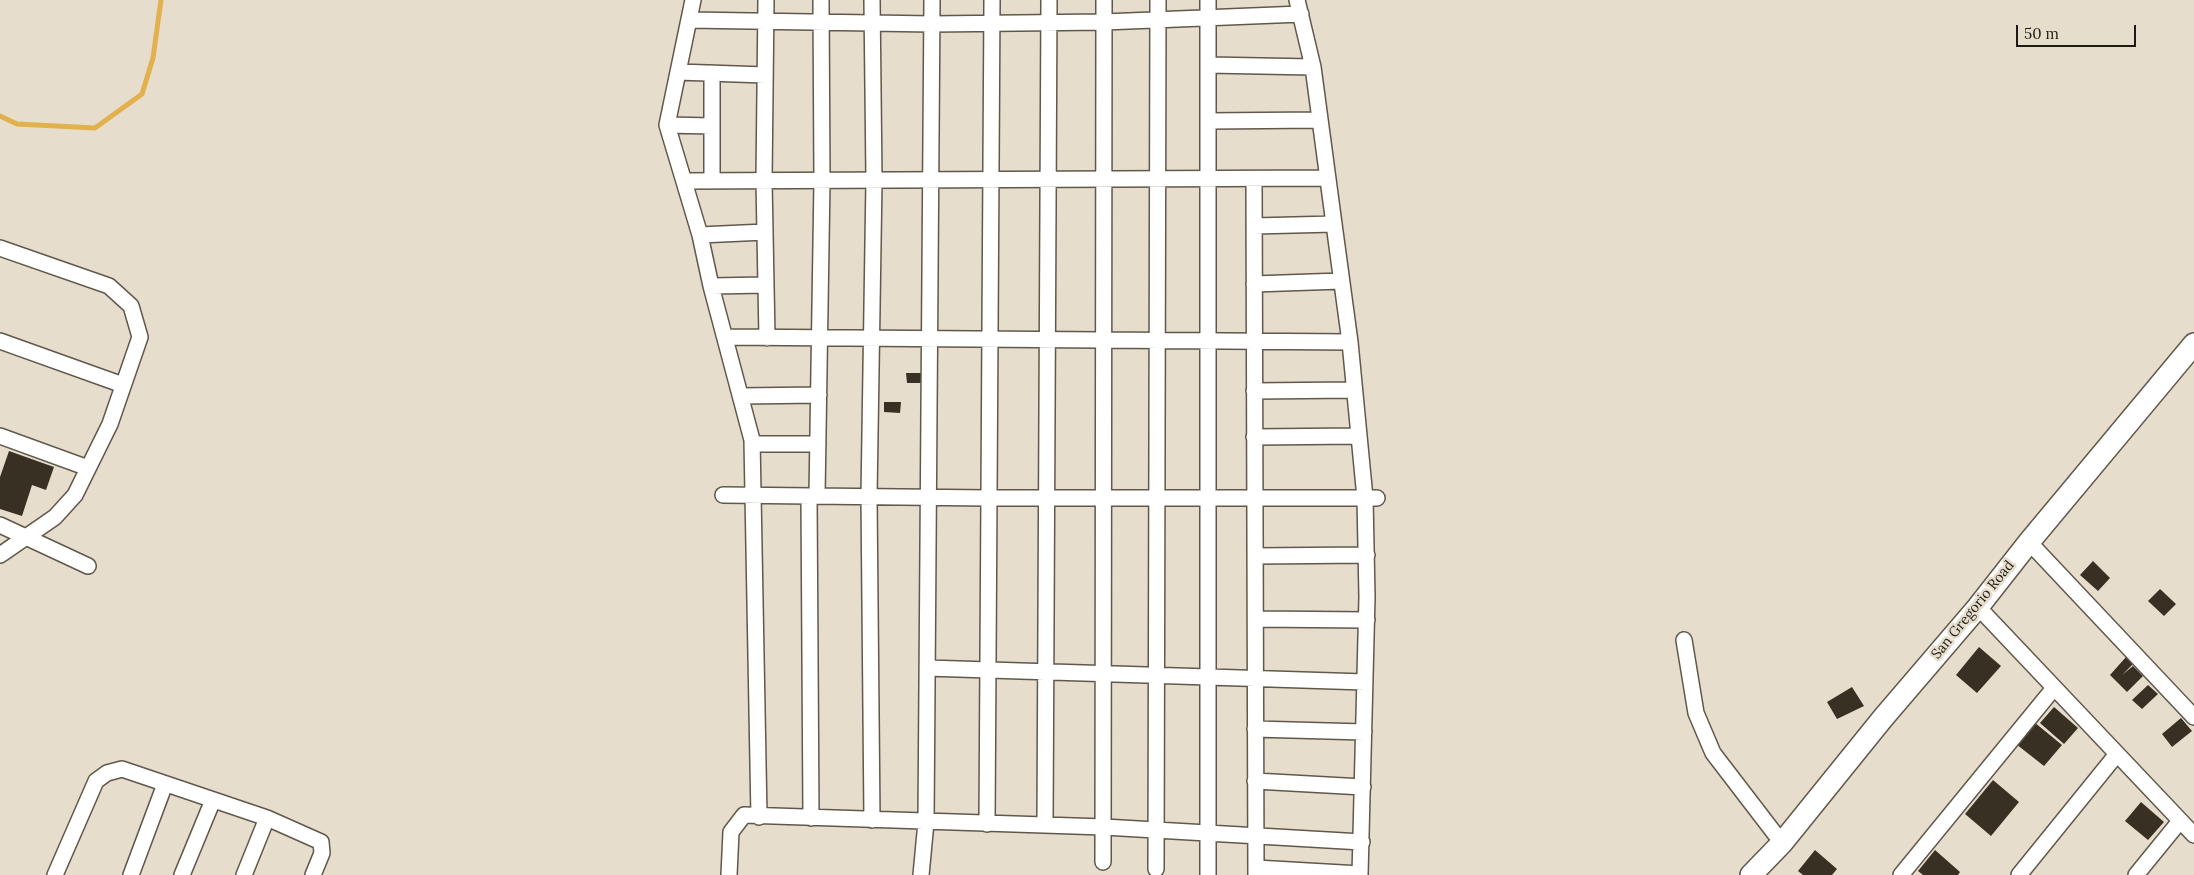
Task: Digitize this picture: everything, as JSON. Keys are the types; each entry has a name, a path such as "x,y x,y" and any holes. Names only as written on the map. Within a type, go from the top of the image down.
{"street":[{"path":"693,0 667,125 700,235 711,286 752,444 758,817"},
{"path":"766,0 764,181 767,338"},
{"path":"810,818 813,496 818,444 820,338 822,181 821,0"},
{"path":"872,0 874,180 869,496 872,820"},
{"path":"921,875 926,822 928,668 932,0"},
{"path":"987,824 992,0"},
{"path":"1045,826 1049,0"},
{"path":"1103,862 1104,0"},
{"path":"1156,869 1158,0"},
{"path":"1208,0 1208,875"},
{"path":"690,20 932,24 1104,22 1208,18 1299,7 1313,67 1350,342 1353,390 1359,436 1371,498 1367,556 1360,874 1256,871 1254,179"},
{"path":"1208,65 1313,67"},
{"path":"678,72 765,75"},
{"path":"712,73 712,181"},
{"path":"1208,121 1320,120"},
{"path":"667,125 712,126"},
{"path":"684,181 1328,178"},
{"path":"1254,226 1334,224"},
{"path":"700,235 765,232"},
{"path":"0,248 108,286 131,306 140,337 110,424 75,495 55,517 0,556"},
{"path":"1254,284 1341,281"},
{"path":"711,286 766,285"},
{"path":"725,337 1350,342"},
{"path":"0,341 123,385"},
{"name":"San Gregorio Road","path":"1751,875 1782,843 1883,718 1978,607 2029,542 2194,344"},
{"path":"1254,391 1353,390"},
{"path":"740,396 819,395"},
{"path":"0,436 88,468"},
{"path":"1254,438 1359,436"},
{"path":"752,444 818,444"},
{"path":"723,495 989,498 1371,498"},
{"path":"0,525 88,566"},
{"path":"2029,542 2194,717"},
{"path":"1255,556 1367,556"},
{"path":"1978,607 2194,835"},
{"path":"1256,619 1367,620"},
{"path":"1684,640 1696,713 1713,753 1782,843"},
{"path":"928,668 1365,682"},
{"path":"1901,875 2054,688"},
{"path":"1255,729 1364,732"},
{"path":"2019,875 2117,754"},
{"path":"55,875 96,781 107,772 122,769 267,818 321,842 322,853 313,875"},
{"path":"1255,781 1363,787"},
{"path":"131,875 165,784"},
{"path":"182,875 213,800"},
{"path":"729,875 731,832 744,815 758,817 1104,827 1362,842"},
{"path":"244,875 267,818"},
{"path":"2136,875 2180,821"}],"building":[{"path":"906,373 922,373 922,383 907,383"},
{"path":"884,402 901,402 900,413 884,412"},
{"path":"9,451 54,467 46,490 32,485 22,516 0,509 0,477"},
{"path":"2093,561 2110,578 2098,591 2080,575"},
{"path":"2160,589 2176,604 2164,616 2148,601"},
{"path":"1979,647 2001,666 1977,693 1956,675"},
{"path":"2126,657 2133,664 2122,675 2133,666 2143,676 2127,692 2110,675"},
{"path":"2148,685 2158,694 2142,709 2132,700"},
{"path":"1852,687 1864,706 1837,719 1827,702"},
{"path":"2054,707 2078,728 2064,744 2040,723"},
{"path":"2181,718 2192,731 2172,747 2162,734"},
{"path":"2034,722 2062,745 2044,766 2016,744"},
{"path":"1993,780 2019,802 1991,836 1965,814"},
{"path":"2141,802 2164,822 2148,840 2125,821"},
{"path":"1815,850 1837,869 1832,875 1803,875 1798,871"},
{"path":"1935,850 1960,872 1958,875 1923,875 1918,871"}],"waterway":[{"path":"0,116 17,124 95,128 142,94 153,58 161,0"}]}
